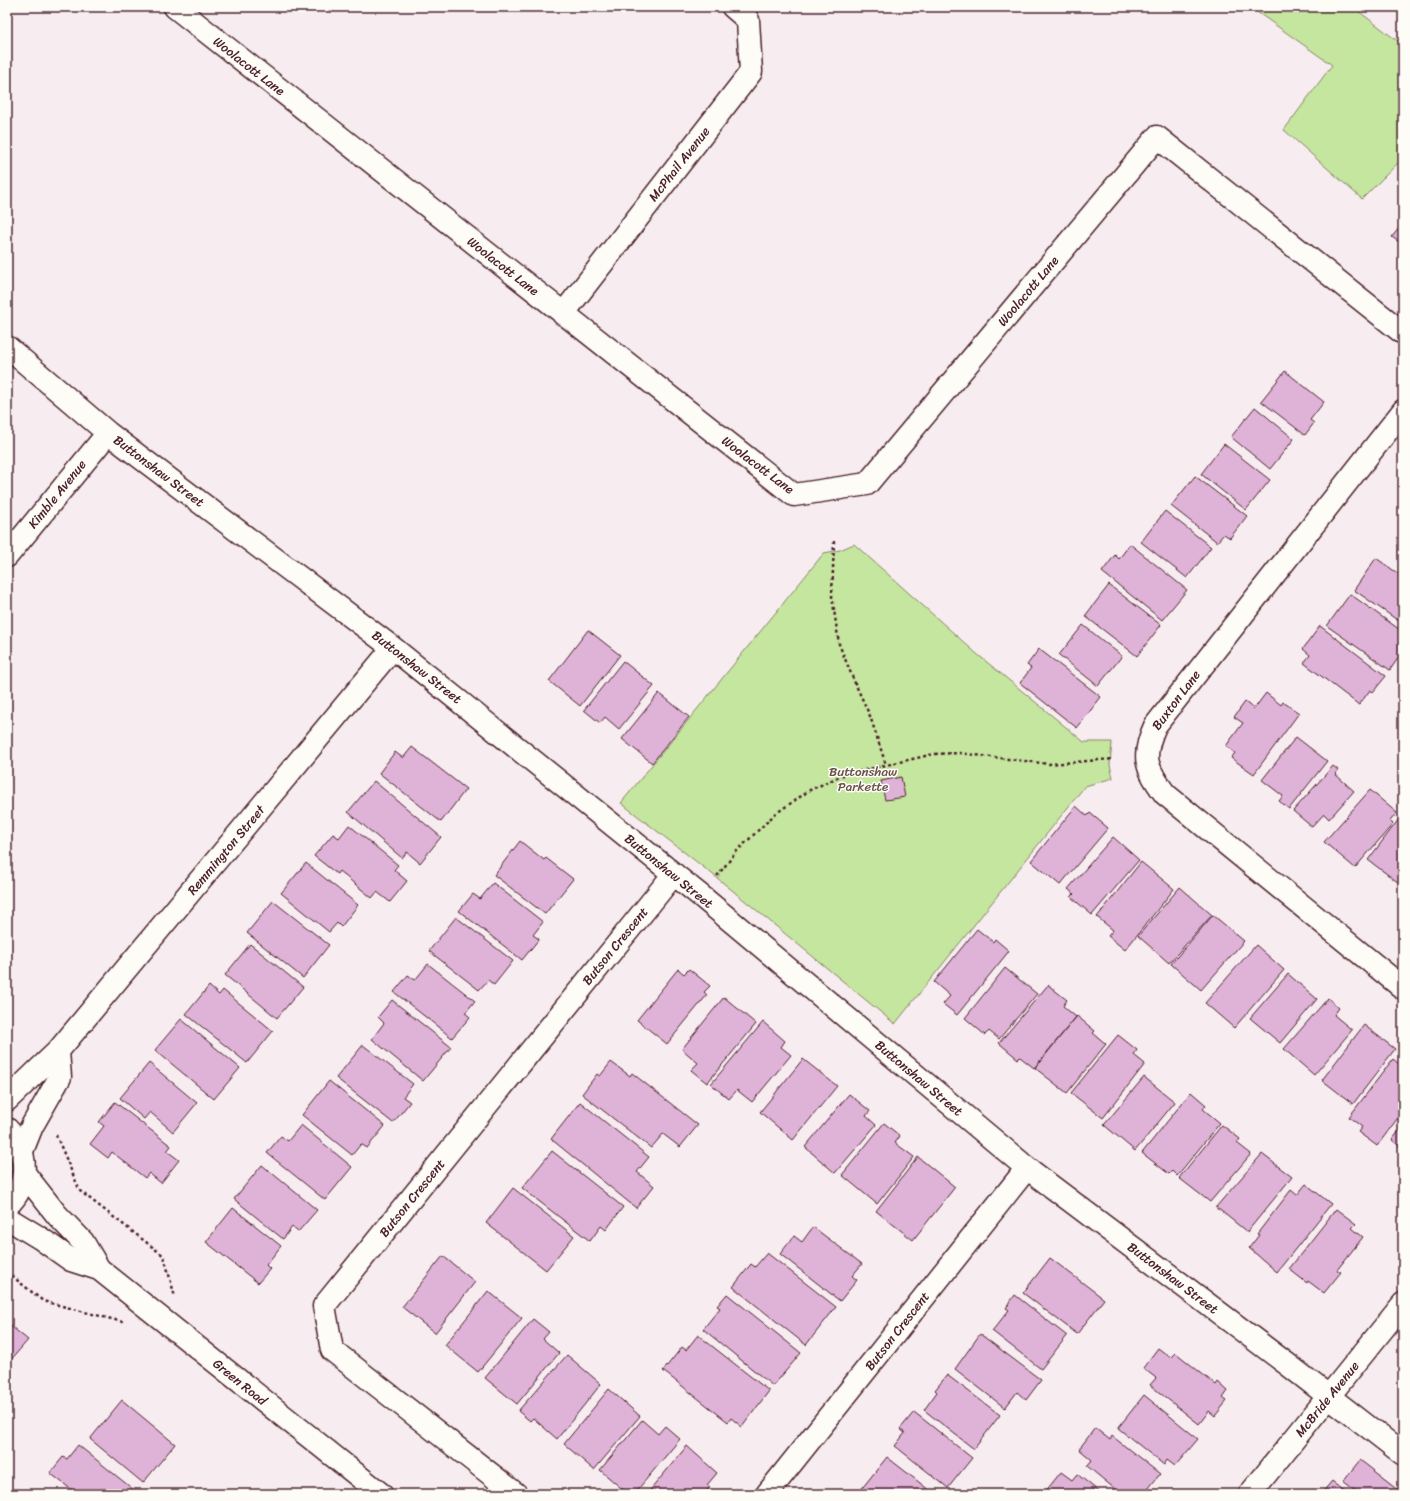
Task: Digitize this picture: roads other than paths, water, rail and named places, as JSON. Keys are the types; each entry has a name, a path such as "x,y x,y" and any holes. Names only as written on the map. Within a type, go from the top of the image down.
{"street":[{"name":"Woolacott Lane","path":"174,7 794,495 867,484 1157,137 1403,333"},
{"name":"McPhail Avenue","path":"563,314 751,72 748,20 733,7"},
{"name":"Buttonshaw Street","path":"7,347 108,433 393,648 674,874 1027,1168 1403,1454"},
{"name":"Buxton Lane","path":"1403,411 1155,726 1147,742 1146,760 1152,777 1165,794 1403,988"},
{"name":"Kimble Avenue","path":"7,556 108,433"},
{"name":"Remmington Street","path":"7,1100 58,1051 393,648"},
{"name":"Butson Crescent","path":"516,1494 332,1350 324,1306 674,874"},
{"path":"22,1151 32,1126 60,1077 58,1051"},
{"path":"7,1129 16,1140 22,1151 24,1162 24,1173 18,1192 13,1201 7,1206"},
{"name":"Butson Crescent","path":"767,1494 1027,1168"},
{"name":"Green Road","path":"24,1173 57,1215 84,1242 99,1269"},
{"name":"Green Road","path":"7,1218 40,1238 71,1260 99,1269 381,1494"},
{"name":"McBride Avenue","path":"1250,1494 1330,1397 1403,1304"}],"park label":[{"name":"Buttonshaw Parkette","path":"863,778"}]}
